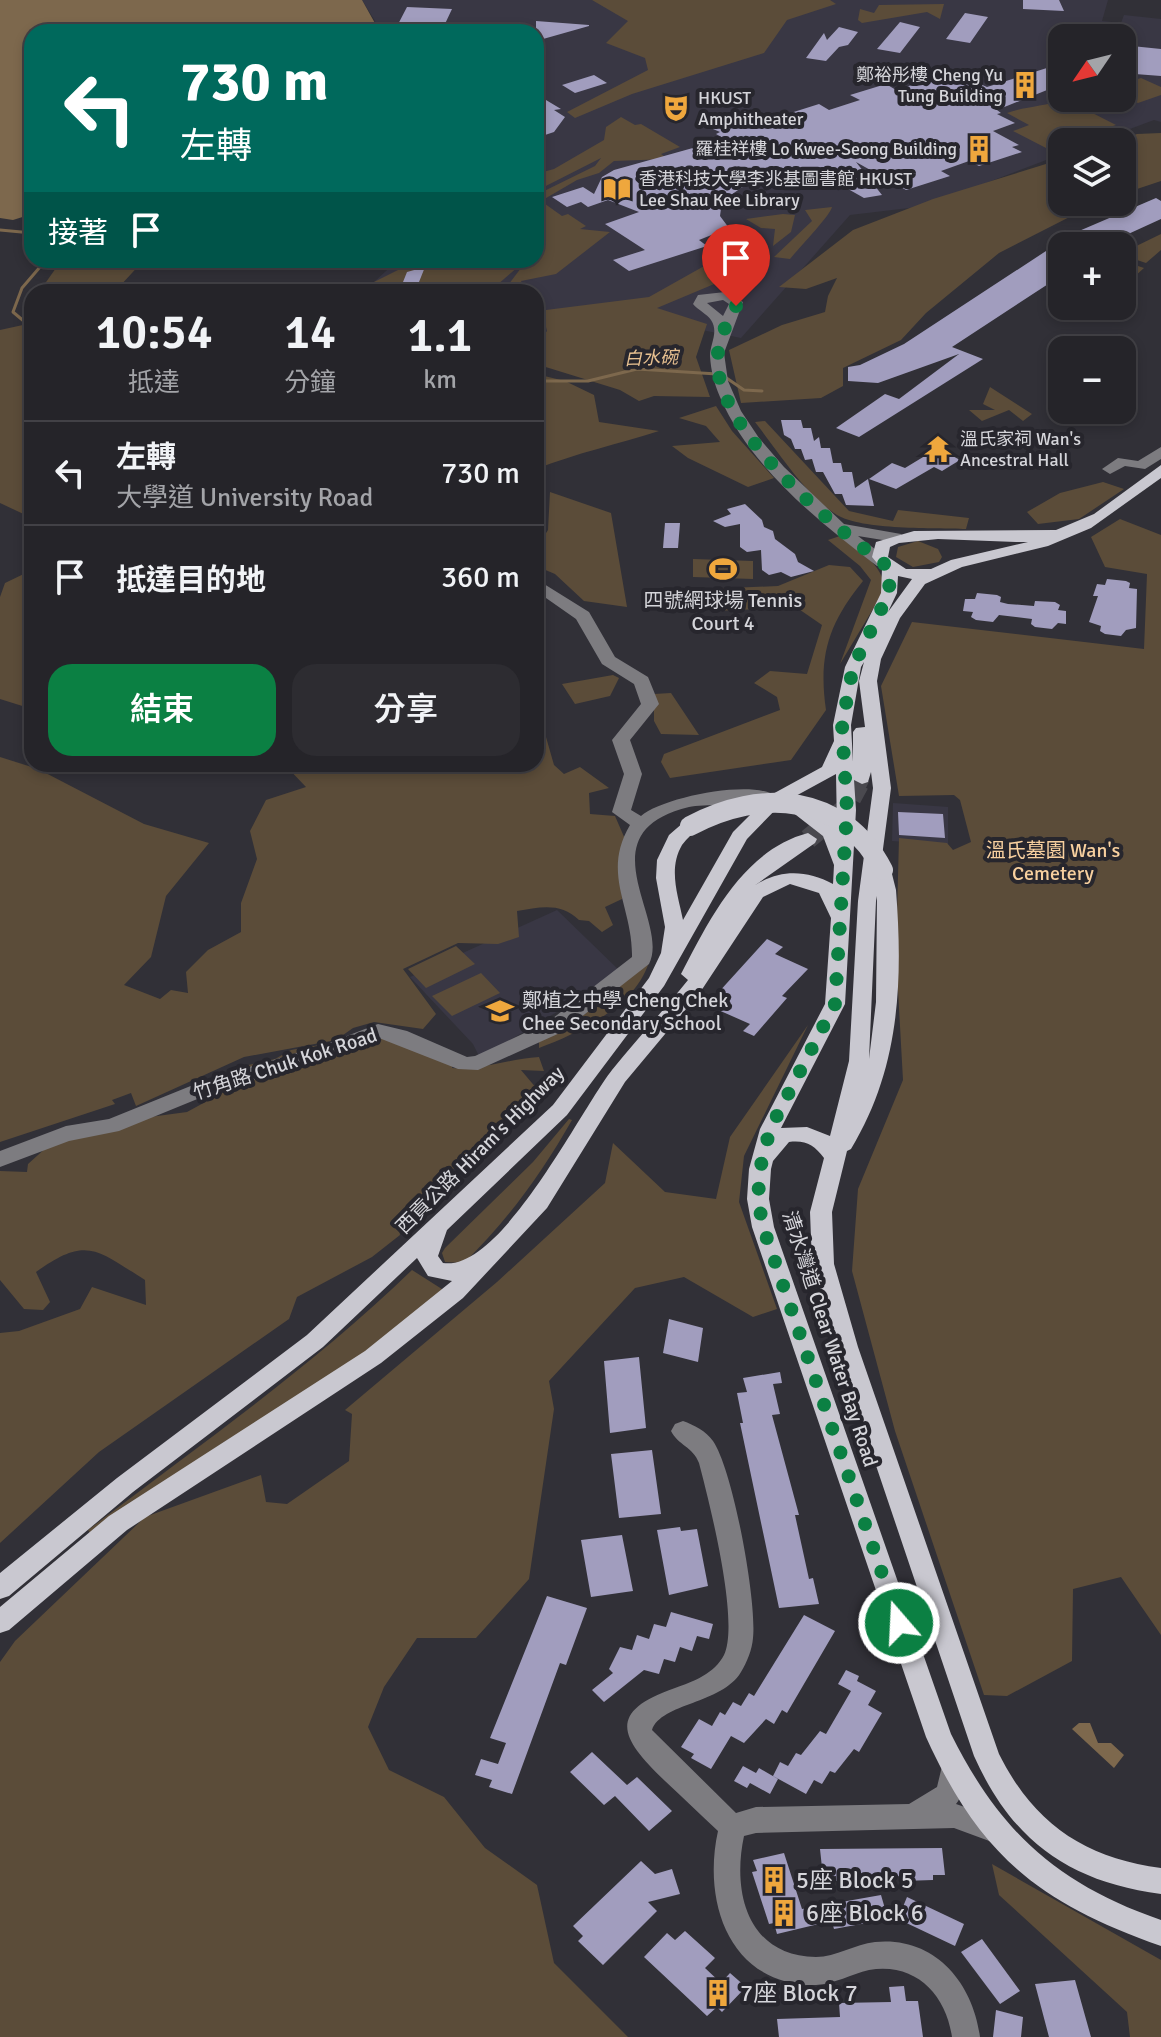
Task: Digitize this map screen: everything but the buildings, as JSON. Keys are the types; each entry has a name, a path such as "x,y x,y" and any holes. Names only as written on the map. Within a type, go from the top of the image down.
{"main road":[{"path":"887,565 906,574 938,570 1042,543 1091,521 1161,470"},
{"path":"915,535 934,539 947,547 952,556 938,570"},
{"path":"895,537 1054,535"},
{"name":"清水灣道 Clear Water Bay Road","path":"895,537 879,551 887,565 889,593 853,667 842,725 847,810 835,1004 770,1129 760,1169 758,1199 763,1227 953,1767 992,1829 1030,1867 1065,1893 1101,1912 1161,1933"},
{"name":"清水灣道 Clear Water Bay Road","path":"938,570 912,588 892,618 878,644 868,681 880,766 881,809 867,901 859,1061 821,1212 823,1264 847,1347 992,1770 1025,1818 1059,1847 1106,1871 1161,1881"},
{"path":"862,778 861,706 868,681"},
{"path":"657,981 688,933 731,848 775,800 830,770 842,725"},
{"path":"775,800 804,811 831,833 843,868"},
{"name":"西貢公路 Hiram's Highway","path":"0,1588 125,1485 315,1341 560,1110 657,981 675,937 665,878 666,860 676,839 690,826 715,812 747,804 791,804 821,812 850,826 870,845 883,870 887,905 886,1012 880,1064 864,1114 835,1157"},
{"path":"647,1041 690,975 735,892 753,873 808,839"},
{"path":"0,1622 118,1523 398,1338 479,1270 556,1178 609,1091 690,991 747,905 766,886 790,878 822,885 834,901 840,925"},
{"path":"760,1169 775,1143 783,1135 794,1133 817,1137 835,1157"},
{"path":"439,1225 427,1257 430,1265 445,1274 466,1269 508,1239"}],"street":[{"path":"720,338 734,309 724,312 705,310 718,319 718,369 729,403 775,464 833,525 887,565"},
{"path":"1110,469 1123,461 1140,466 1161,452"},
{"path":"833,525 851,531 895,537"},
{"path":"544,589 583,616 608,660 642,681 650,701 641,719 621,740 633,774 621,812 640,823 669,808 716,795 775,800"},
{"name":"竹角路 Chuk Kok Road","path":"0,1159 66,1134 112,1126 210,1086 333,1049 378,1031 400,1036 465,1064 487,1060 555,1027 642,959 630,906 625,859 631,835 640,823"},
{"path":"683,1431 695,1438 709,1458 738,1601 740,1640 733,1663 716,1683 693,1696 650,1709 643,1715 639,1732 649,1748 732,1827"},
{"path":"908,1818 944,1801 953,1783 953,1767"},
{"path":"732,1827 756,1820 954,1816 992,1829"},
{"path":"732,1827 727,1846 725,1889 736,1924 754,1947 780,1964 811,1971 882,1955 917,1961 952,1989 964,2016 966,2037"}],"shaded area":[{"path":"0,0 362,0 375,24 24,24 24,217 13,220 0,218"},
{"path":"362,0 1108,0 1102,21 1121,23 1124,15 1161,19 1161,122 1154,120 1133,128 1048,128 1048,159 926,206 850,215 741,338 702,330 544,338 544,284 374,284 389,268 544,268 544,24 376,24"},
{"path":"893,803 948,807 948,845 892,841"},
{"name":"鄭植之中學 Cheng Chek Chee Secondary School","path":"557,910 622,973 480,1058 473,1044 410,977"},
{"path":"1079,1723 1090,1723 1098,1743 1111,1743 1124,1755 1114,1768 1072,1729"}],"green space":[{"path":"592,0 830,0 836,4 787,20 764,53 632,94 575,118 567,112 648,70 645,58 606,43 628,21"},
{"path":"944,4 940,19 927,12 862,23 858,20 860,9 874,13 879,5"},
{"path":"1141,78 1161,87 1161,95 1136,102 1136,80"},
{"path":"1048,104 1048,112 1090,112 1116,125 1107,128 1048,128 1046,148 1013,131 1029,125 1007,113"},
{"path":"621,117 635,125 641,124 680,147 661,154 668,159 614,161 599,173 577,180 544,199 544,191 595,166 601,158 544,187 544,172 604,140 606,127"},
{"path":"1161,133 1161,181 1136,189 1136,134"},
{"path":"1048,163 1048,216 1072,216 999,253 926,313 901,340 843,368 843,386 821,398 741,403 729,350 782,325 825,312 828,296 837,278 806,289 779,287 853,230 933,199"},
{"path":"544,203 562,216 568,214 586,226 580,229 610,232 556,274 521,281 522,284 509,284 521,268 544,268"},
{"path":"832,207 790,259 774,257 812,221 805,210"},
{"path":"795,215 791,232 773,246 775,229 761,228 746,219"},
{"path":"1161,234 1161,250 1146,263 1136,261 1136,246"},
{"path":"706,265 730,273 719,282 657,308 707,324 696,357 710,397 654,396 639,401 620,390 544,366 546,310 649,297"},
{"path":"56,268 137,268 122,284 45,284"},
{"path":"402,268 517,268 498,284 374,282"},
{"path":"24,325 24,514 0,503 0,330"},
{"path":"544,376 565,381 594,395 599,422 659,431 544,466"},
{"path":"990,387 1032,414 1023,421 1009,410 982,421 969,410 995,410 983,404"},
{"path":"716,406 732,431 774,478 748,487 688,458 672,446 720,442 706,426 679,418"},
{"path":"765,421 849,511 893,521 898,510 969,518 966,529 880,526 837,515 804,485 755,422"},
{"path":"1103,482 1124,489 1079,519 1038,524 1027,512 1060,493"},
{"path":"550,492 611,513 627,607 584,601 555,574 544,569 544,536 548,530"},
{"name":"溫氏墓園 Wan's Cemetery","path":"1120,519 1161,535 1161,1635 1121,1577 1073,1589 1072,1661 1007,1696 984,1695 895,1431 852,1271 858,1189 903,1080 896,954 899,838 947,843 953,850 971,842 960,800 954,795 899,796 881,686 912,622 1144,649 1147,574 1105,567 1091,537"},
{"path":"840,536 875,565 885,589 840,664 871,580 860,566 828,540"},
{"path":"918,541 938,549 942,557 939,562 913,567 896,557 898,547"},
{"name":"四號網球場 Tennis Court 4","path":"693,559 753,561 753,579 693,577"},
{"path":"829,565 850,567 863,581 842,611 829,641 824,673 826,710 791,760 670,778 661,762 664,754 780,710 777,697 754,683 770,671 807,674 822,625 790,603 758,609 714,611 686,590 778,586"},
{"path":"24,574 24,706 0,699 0,597 5,583"},
{"path":"613,675 619,678 610,696 575,704 562,684"},
{"path":"671,693 699,735 661,734 654,721 654,694"},
{"path":"544,730 554,765 564,774 580,767 609,788 589,793 590,814 615,816 625,839 620,856 622,899 605,907 613,925 602,932 589,921 579,920 558,908 517,911 519,937 498,944 458,943 403,969 436,1014 423,1029 374,1022 353,1028 336,1040 244,1057 136,1106 131,1093 112,1100 115,1104 0,1142 0,757 24,765 24,772 44,772 144,824 209,843 166,896 151,957 124,985 160,999 171,990 188,993 186,972 208,950 241,932 241,903 257,859 250,831 266,800 306,787 292,772 544,772"},
{"path":"456,946 475,964 426,988 408,969"},
{"path":"650,958 644,975 621,1003 589,1025 539,1048 539,1042 574,1023 600,1001 578,995"},
{"path":"481,973 500,993 452,1016 432,996"},
{"path":"808,1025 744,1156 739,1202 777,1309 753,1317 684,1277 635,1288 549,1381 554,1409 529,1579 476,1638 417,1638 384,1687 368,1727 389,1770 444,1797 485,1848 537,1885 554,1963 628,2037 0,2037 0,1662 15,1641 145,1517 261,1475 266,1502 287,1504 349,1461 352,1414 345,1410 497,1282 605,1183 613,1143 665,1192 716,1199 730,1137"},
{"path":"400,1031 433,1058 457,1053 452,1068 539,1057 544,1071 521,1070 537,1089 451,1171 458,1180 439,1175 398,1222 400,1235 372,1257 297,1297 289,1319 99,1452 0,1543 0,1333 19,1331 80,1309 92,1287 146,1305 145,1280 103,1255 80,1250 53,1260 36,1272 50,1302 43,1310 24,1309 0,1280 0,1171 27,1172 28,1164 68,1128 187,1112 242,1082 240,1067 275,1059 291,1050"},
{"path":"569,1119 572,1120 549,1159 495,1230 464,1263 445,1262 442,1253 445,1248 533,1162"},
{"path":"412,1270 445,1291 338,1373 224,1442 90,1533 88,1530 295,1373"},
{"path":"992,1864 1161,1960 1161,2037 1130,2037 1127,2012 999,1895"}],"waterway":[{"name":"白水碗","path":"0,230 24,232"},
{"name":"白水碗","path":"25,284 39,268"},
{"name":"白水碗","path":"24,286 13,312 24,321"},
{"name":"白水碗","path":"544,381 588,381 637,369 717,374"},
{"name":"白水碗","path":"725,377 744,390 762,391"}],"tunnel":[{"path":"859,784 862,778"},
{"path":"808,839 846,808 859,784"}],"place":[{"name":"鄭裕彤樓 Cheng Yu Tung Building","path":"1025,85"},
{"name":"HKUST Amphitheater","path":"676,108"},
{"name":"羅桂祥樓 Lo Kwee-Seong Building","path":"979,149"},
{"name":"香港科技大學李兆基圖書館 HKUST Lee Shau Kee Library","path":"617,189"},
{"name":"溫氏家祠 Wan's Ancestral Hall","path":"938,449"},
{"name":"四號網球場 Tennis Court 4","path":"723,569"},
{"name":"鄭植之中學 Cheng Chek Chee Secondary School","path":"500,1011"},
{"name":"5座 Block 5","path":"774,1880"},
{"name":"6座 Block 6","path":"784,1913"},
{"name":"7座 Block 7","path":"718,1993"}],"route":[{"path":"736,306 722,333 717,353 719,377 733,411 814,508 890,568 892,583 857,651 842,725 847,810 835,1004 770,1129 760,1169 758,1199 763,1227 899,1623"}]}
